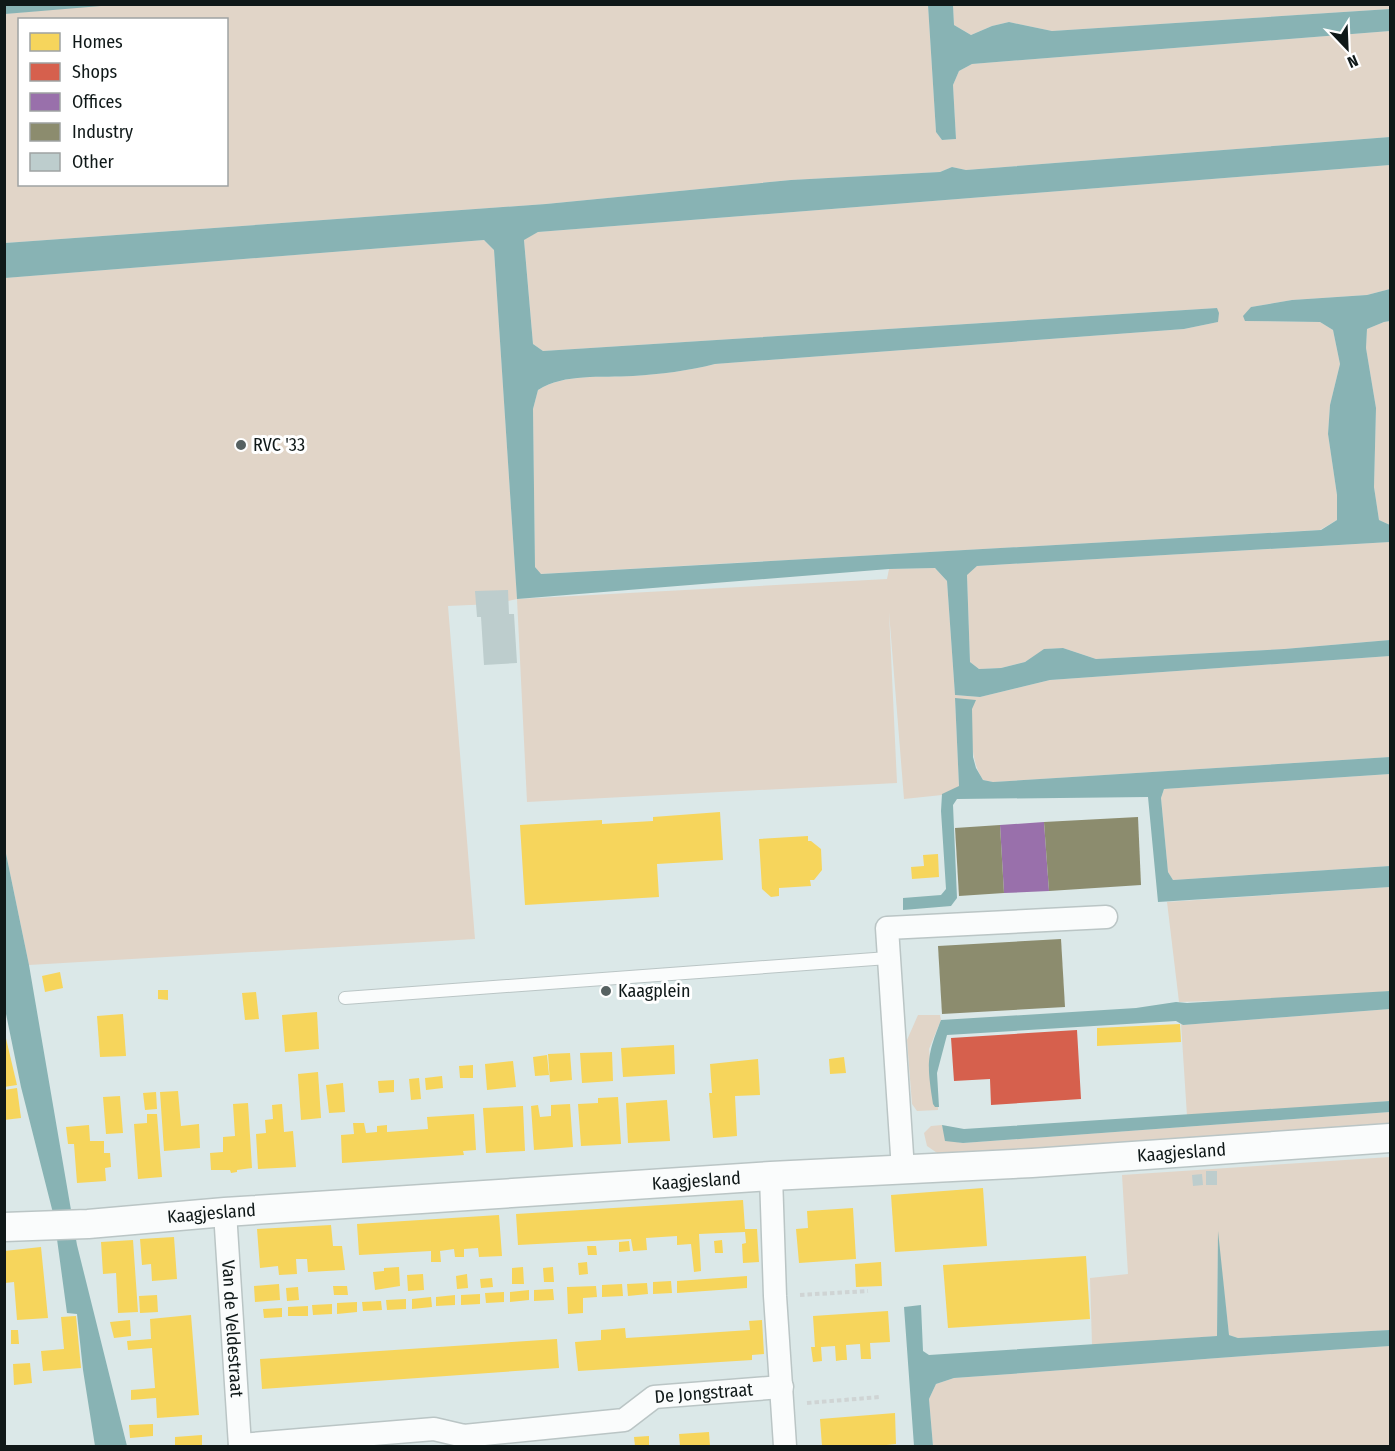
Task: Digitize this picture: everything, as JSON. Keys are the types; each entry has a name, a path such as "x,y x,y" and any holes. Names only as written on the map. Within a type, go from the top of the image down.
{"street":[{"path":"903,1170 887,928 1106,917"},
{"name":"Kaagjesland","path":"4,1227 88,1224 225,1212 1390,1138"},
{"path":"771,1176 775,1296 785,1446"},
{"name":"Van de Veldestraat","path":"225,1212 240,1446"},
{"name":"De Jongstraat","path":"240,1446 434,1430 464,1436 624,1420 654,1397 782,1396"}],"lane":[{"path":"345,998 888,958"}],"path":[{"path":"775,1296 868,1291"},
{"path":"782,1396 879,1397"}],"shaded area":[{"path":"113,4 928,5 936,132 942,140 956,139 953,85 959,71 972,64 1390,31 1390,137 966,170 952,167 940,172 791,180 546,204 5,243 4,14"},
{"path":"1390,4 1390,9 1052,31 1009,22 971,35 954,25 953,5"},
{"path":"1390,165 1390,289 1367,295 1292,300 1251,307 1245,321 1320,322 1333,330 1340,364 1330,405 1328,434 1337,495 1337,520 1320,530 540,574 535,567 533,409 538,390 560,381 654,374 715,364 1184,329 1218,322 1217,308 543,351 533,344 524,239 538,232"},
{"path":"484,240 494,250 517,599 493,604 448,606 475,939 29,965 4,844 4,278"},
{"path":"1390,321 1390,525 1379,520 1374,487 1376,408 1366,348 1367,329"},
{"path":"1390,542 1390,640 1284,649 1096,659 1063,648 1045,649 1025,662 1001,668 979,669 970,662 967,574 977,566"},
{"path":"935,568 947,581 955,695 980,697 1050,680 1390,656 1390,757 993,782 983,780 975,763 972,746 972,709 955,698 959,787 942,795 904,799 889,612 897,783 527,802 517,599 887,579 889,569"},
{"path":"1390,774 1390,866 1173,880 1168,872 1161,798 1164,789"},
{"path":"1390,887 1390,991 1305,998 1179,1002 1167,902"},
{"path":"1390,1009 1390,1101 1187,1116 1181,1023 1183,1025"},
{"path":"918,1015 940,1015 941,1020 929,1049 935,1107 938,1107 938,1110 917,1111 912,1104 907,1040"},
{"path":"1390,1112 1390,1127 943,1157 927,1146 924,1133 931,1126 942,1125 946,1140 963,1143"},
{"path":"1390,1157 1390,1330 1238,1338 1229,1335 1218,1239 1217,1336 1092,1345 1090,1278 1128,1274 1122,1175"},
{"path":"1390,1346 1390,1446 933,1446 929,1399 936,1384 954,1378"}],"water":[{"path":"5,4 113,4 113,5 5,14"},
{"path":"928,5 953,5 954,25 971,35 1009,22 1052,31 1390,9 1390,31 972,64 959,71 953,85 956,139 942,140 936,132"},
{"path":"1390,137 1390,165 538,232 524,240 533,344 543,351 1217,308 1219,313 1218,322 1184,329 715,364 654,374 571,379 549,385 538,390 533,409 535,567 541,574 1321,530 1337,520 1337,495 1328,434 1330,405 1340,364 1333,330 1320,322 1245,321 1243,316 1251,307 1292,300 1367,295 1390,289 1390,321 1367,329 1366,348 1376,408 1374,487 1379,520 1390,525 1390,542 977,566 967,575 970,662 979,669 1001,668 1025,662 1044,649 1063,648 1096,659 1284,649 1390,640 1390,656 1050,680 980,697 955,695 947,581 935,568 889,569 517,599 494,250 484,240 5,278 5,243 546,204 791,180 940,172 952,167 966,170"},
{"path":"955,698 976,700 972,709 973,757 983,780 993,782 1390,757 1390,774 1164,789 1161,798 1168,872 1173,880 1390,866 1390,887 1158,902 1148,797 957,799 953,805 957,898 951,906 903,910 903,898 941,895 946,889 941,811 942,794 959,786"},
{"path":"4,844 29,965 77,1245 127,1446 95,1446 77,1314 67,1313 54,1217 21,1087 5,1009"},
{"path":"1390,991 1390,1009 1183,1025 1176,1021 947,1035 937,1073 939,1107 933,1104 929,1061 941,1020 1136,1008 1176,1002"},
{"path":"1390,1101 1390,1112 963,1143 945,1141 942,1125 964,1129"},
{"path":"1218,1231 1229,1335 1238,1338 1390,1330 1390,1346 954,1378 936,1384 929,1399 933,1446 914,1446 904,1307 921,1305 923,1351 929,1355 1217,1336"}],"building: Homes":[{"path":"720,812 723,860 657,864 659,897 525,905 520,825 602,820 602,824 653,821 653,817"},
{"path":"808,836 808,841 821,849 822,870 814,880 810,880 811,886 779,888 779,896 771,897 762,889 759,839"},
{"path":"938,854 939,877 912,879 911,867 924,866 923,855"},
{"path":"60,972 63,988 45,992 42,976"},
{"path":"158,990 168,990 168,1000 158,999"},
{"path":"256,992 259,1019 245,1020 242,993"},
{"path":"317,1012 319,1049 285,1052 282,1015"},
{"path":"123,1014 126,1056 100,1057 97,1016"},
{"path":"1180,1024 1181,1042 1097,1046 1097,1028"},
{"path":"4,1030 17,1085 4,1087"},
{"path":"674,1045 675,1074 623,1077 621,1048"},
{"path":"612,1052 613,1081 582,1083 580,1053"},
{"path":"570,1053 572,1080 550,1082 548,1054"},
{"path":"547,1055 549,1075 535,1076 533,1057"},
{"path":"844,1057 846,1073 830,1074 829,1059"},
{"path":"758,1059 760,1095 735,1096 737,1136 713,1138 709,1093 712,1093 710,1064"},
{"path":"513,1061 516,1087 487,1090 485,1064"},
{"path":"473,1065 473,1078 460,1078 459,1066"},
{"path":"318,1072 321,1118 301,1120 298,1074"},
{"path":"442,1076 443,1088 426,1090 425,1078"},
{"path":"419,1078 421,1099 411,1100 409,1079"},
{"path":"394,1080 394,1092 379,1093 378,1081"},
{"path":"343,1083 345,1112 329,1113 326,1085"},
{"path":"17,1088 21,1118 4,1120 4,1090"},
{"path":"178,1091 181,1126 199,1124 200,1148 164,1151 160,1092"},
{"path":"156,1092 157,1109 145,1110 143,1093"},
{"path":"120,1096 123,1133 106,1134 103,1097"},
{"path":"618,1097 621,1144 581,1146 578,1104 598,1103 598,1098"},
{"path":"667,1100 670,1141 628,1143 626,1103"},
{"path":"248,1103 252,1168 231,1173 230,1170 211,1170 210,1153 223,1152 223,1137 235,1136 233,1104"},
{"path":"282,1104 284,1132 293,1131 296,1167 258,1169 256,1134 266,1133 265,1120 273,1119 272,1105"},
{"path":"570,1104 573,1147 534,1150 531,1106 538,1105 540,1117 551,1116 551,1105"},
{"path":"523,1106 525,1151 486,1153 483,1108"},
{"path":"147,1114 157,1114 162,1177 138,1179 134,1124 147,1123"},
{"path":"474,1114 476,1150 463,1151 464,1155 342,1163 341,1135 354,1134 353,1123 364,1123 366,1133 377,1132 377,1126 387,1125 387,1132 428,1129 427,1117"},
{"path":"89,1125 90,1141 104,1141 104,1153 110,1153 111,1167 105,1168 106,1181 77,1183 74,1144 68,1144 66,1127"},
{"path":"983,1188 987,1246 895,1252 891,1195"},
{"path":"743,1200 745,1229 757,1229 759,1262 743,1263 742,1244 746,1243 745,1232 699,1234 701,1271 694,1272 691,1244 677,1245 677,1236 646,1238 647,1250 633,1251 631,1239 518,1245 516,1214"},
{"path":"853,1208 856,1259 799,1263 796,1229 808,1228 807,1211"},
{"path":"499,1215 502,1256 479,1257 478,1248 464,1249 464,1257 455,1257 454,1249 440,1251 441,1262 431,1262 431,1251 359,1255 357,1224"},
{"path":"331,1225 333,1246 342,1246 345,1270 308,1272 307,1259 296,1259 297,1274 279,1275 278,1266 260,1268 257,1229"},
{"path":"174,1237 177,1279 152,1281 151,1264 142,1265 140,1239"},
{"path":"133,1240 138,1312 118,1313 116,1273 103,1274 101,1242"},
{"path":"722,1240 723,1253 715,1253 714,1241"},
{"path":"629,1241 630,1251 619,1252 619,1242"},
{"path":"587,1246 596,1246 597,1255 588,1255"},
{"path":"41,1247 48,1318 17,1320 14,1282 5,1283 4,1251"},
{"path":"1086,1256 1090,1319 948,1328 943,1265"},
{"path":"587,1262 588,1274 579,1275 578,1263"},
{"path":"881,1262 882,1286 856,1287 855,1264"},
{"path":"399,1267 400,1286 375,1290 373,1272 384,1271 384,1268"},
{"path":"523,1267 524,1284 512,1284 512,1268"},
{"path":"553,1267 554,1282 544,1282 543,1268"},
{"path":"423,1274 424,1290 408,1291 407,1275"},
{"path":"467,1274 468,1288 457,1289 456,1276"},
{"path":"747,1276 747,1288 677,1293 677,1281"},
{"path":"492,1278 493,1287 481,1288 480,1279"},
{"path":"671,1281 672,1293 653,1294 653,1282"},
{"path":"647,1283 648,1294 628,1296 627,1284"},
{"path":"279,1284 280,1300 255,1302 254,1286"},
{"path":"622,1284 623,1296 602,1297 602,1285"},
{"path":"333,1286 347,1286 348,1295 334,1295"},
{"path":"596,1286 597,1297 583,1298 583,1313 568,1314 567,1287"},
{"path":"298,1287 299,1300 287,1301 286,1288"},
{"path":"553,1289 554,1300 534,1301 534,1290"},
{"path":"529,1290 529,1300 510,1302 510,1292"},
{"path":"504,1292 504,1302 486,1303 485,1293"},
{"path":"480,1294 480,1304 461,1305 461,1295"},
{"path":"157,1295 158,1312 140,1313 139,1296"},
{"path":"455,1295 455,1305 436,1306 436,1297"},
{"path":"431,1297 432,1307 412,1309 412,1299"},
{"path":"406,1299 406,1309 387,1310 386,1300"},
{"path":"381,1301 382,1310 363,1311 362,1302"},
{"path":"357,1302 357,1312 337,1314 337,1303"},
{"path":"332,1304 332,1314 313,1315 312,1305"},
{"path":"308,1306 308,1316 288,1316 288,1307"},
{"path":"282,1308 282,1317 264,1318 263,1309"},
{"path":"888,1311 890,1342 870,1343 871,1359 861,1359 860,1344 846,1345 847,1360 836,1361 835,1346 821,1347 822,1361 813,1362 811,1347 815,1347 813,1316"},
{"path":"191,1315 199,1415 157,1418 156,1398 131,1400 131,1390 155,1388 152,1348 128,1350 127,1341 151,1339 150,1319"},
{"path":"76,1316 81,1368 43,1371 41,1351 64,1349 61,1317"},
{"path":"130,1320 131,1336 114,1338 110,1322"},
{"path":"762,1320 764,1354 752,1355 752,1360 578,1371 575,1342 601,1340 601,1330 625,1328 626,1338 675,1335 750,1330 749,1321"},
{"path":"11,1330 18,1330 19,1344 11,1344"},
{"path":"557,1339 559,1368 262,1389 260,1359"},
{"path":"30,1363 32,1383 14,1385 13,1364"},
{"path":"895,1413 896,1444 822,1446 820,1419"},
{"path":"153,1424 153,1436 130,1438 129,1425"},
{"path":"709,1432 710,1446 680,1446 679,1434"},
{"path":"202,1435 202,1446 175,1446 175,1437"},
{"path":"649,1436 649,1446 635,1446 634,1437"}],"building: Shops":[{"path":"1077,1030 1081,1099 991,1105 990,1079 954,1081 951,1038"}],"building: Offices":[{"path":"1044,822 1049,891 1004,893 1000,825"}],"building: Industry":[{"path":"1138,817 1141,885 1049,891 1044,822"},
{"path":"1000,825 1004,893 959,896 955,828"},
{"path":"1061,939 1065,1007 942,1014 938,946"}],"building: Other":[{"path":"508,590 509,614 514,614 517,663 484,665 481,617 477,617 475,591"},
{"path":"1206,1171 1217,1171 1217,1185 1206,1185"},
{"path":"1202,1174 1203,1185 1193,1186 1192,1175"}],"place":[{"name":"RVC '33","path":"241,445"},
{"name":"Kaagplein","path":"606,991"}]}
